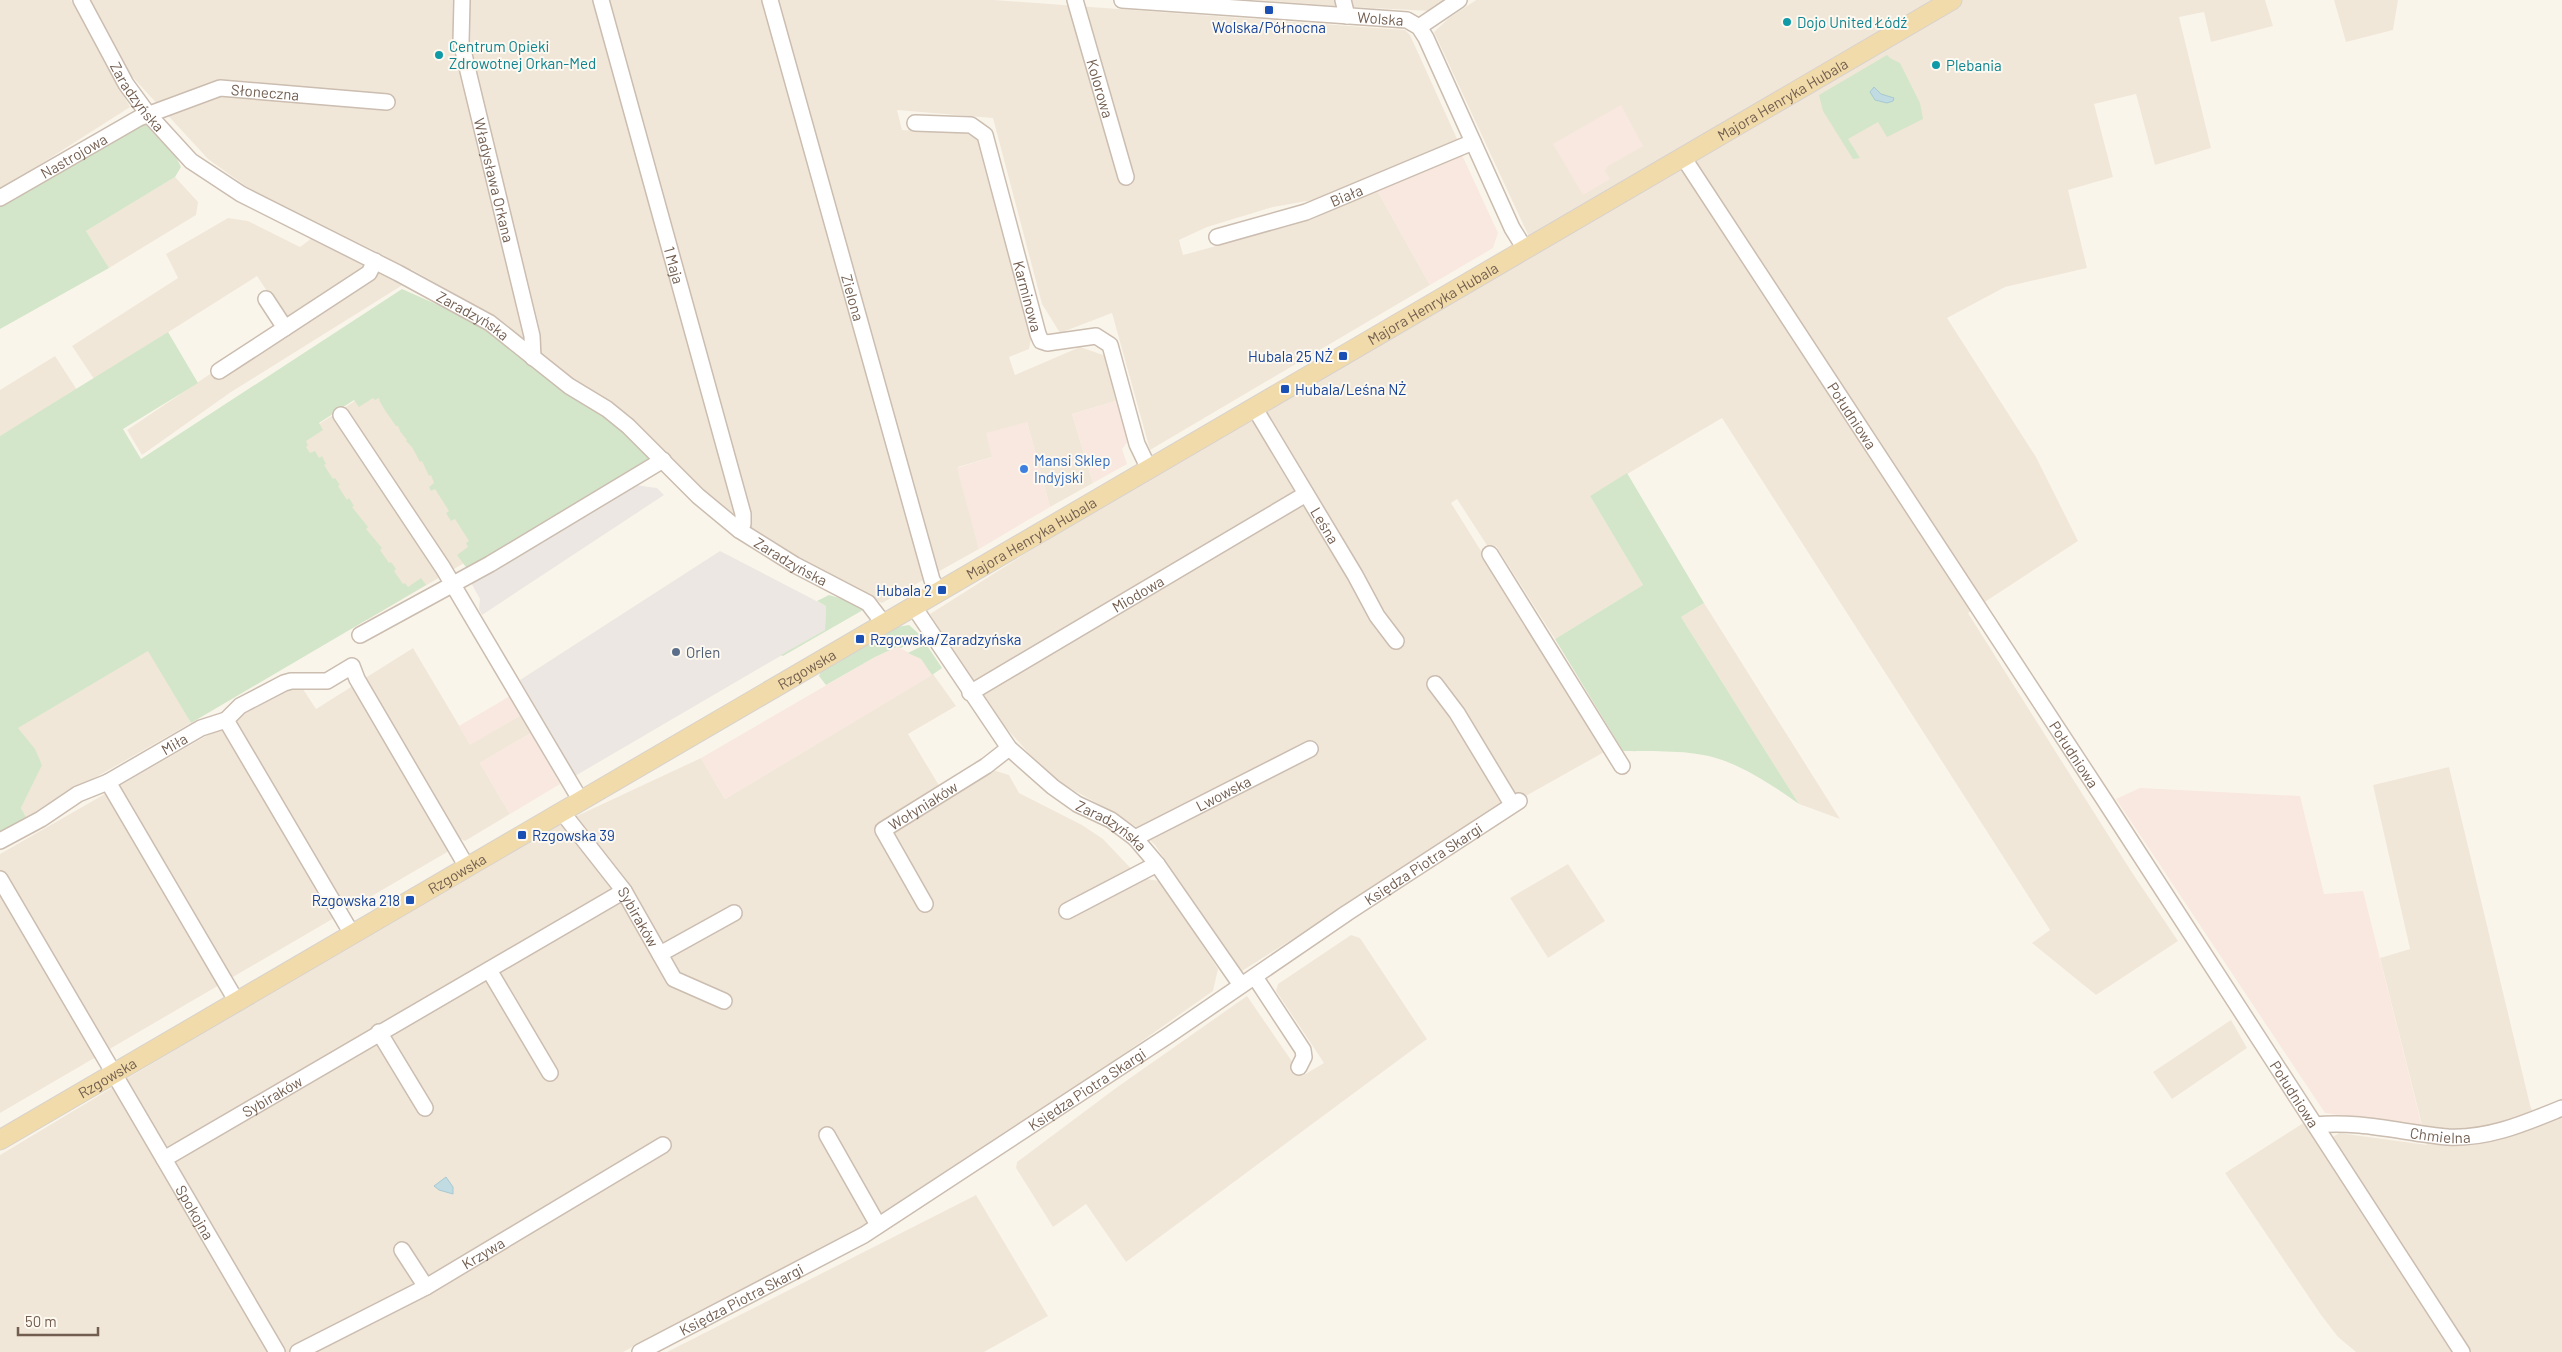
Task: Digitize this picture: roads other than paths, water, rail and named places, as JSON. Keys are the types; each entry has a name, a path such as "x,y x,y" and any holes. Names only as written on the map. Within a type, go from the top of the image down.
{"main road":[{"name":"Majora Henryka Hubala","path":"914,607 1952,0"},
{"name":"Rzgowska","path":"0,1140 914,607"}],"street":[{"name":"Zaradzyńska","path":"81,0 126,84 148,114 191,161 240,194 375,261 490,323 569,386 607,409 663,460 698,496 740,530 794,565 868,603 884,624"},
{"name":"Władysława Orkana","path":"462,0 461,42 532,336 533,358"},
{"name":"1 Maja","path":"601,0 743,514 743,524 740,530"},
{"name":"Zielona","path":"770,0 932,580 939,592"},
{"name":"Kolorowa","path":"1075,0 1126,177"},
{"name":"Wolska","path":"1122,0 1220,3 1407,20 1419,27 1512,228 1525,249"},
{"path":"1343,0 1347,16"},
{"path":"1419,27 1459,0"},
{"name":"Słoneczna","path":"148,114 214,89 227,87 387,102"},
{"name":"Nastrojowa","path":"0,198 148,114"},
{"name":"Karminowa","path":"915,123 966,124 977,128 985,135 1041,341 1047,344 1058,344 1096,336 1110,345 1137,444 1149,469"},
{"name":"Biała","path":"1217,237 1306,212 1473,142"},
{"name":"Południowa","path":"1683,157 2462,1352"},
{"path":"220,371 369,273 375,261"},
{"path":"266,299 285,328"},
{"name":"Leśna","path":"1254,407 1377,616 1396,641"},
{"path":"341,415 452,584 581,801"},
{"path":"360,635 490,564 663,460"},
{"name":"Miodowa","path":"970,693 1306,494"},
{"path":"1490,554 1622,766"},
{"name":"Zaradzyńska","path":"914,607 970,693 1009,748 1052,787 1078,804 1125,828 1135,838 1156,864 1241,985"},
{"name":"Miła","path":"0,841 40,819 78,794 108,782 201,728 226,720 233,710 284,684 301,680 327,681 352,666 356,679 467,867"},
{"name":"Księdza Piotra Skargi","path":"640,1352 878,1225 1169,1035 1466,833 1516,802 1457,713 1435,684"},
{"path":"226,720 352,934"},
{"name":"Wołyniaków","path":"925,904 883,830 986,766 1009,748"},
{"name":"Lwowska","path":"1135,838 1310,749"},
{"path":"108,782 237,1002"},
{"path":"562,812 624,891"},
{"path":"1067,911 1156,864"},
{"name":"Spokojna","path":"0,879 277,1352"},
{"name":"Sybiraków","path":"164,1159 379,1032 624,891 674,979 724,1001"},
{"path":"660,954 734,912"},
{"path":"489,970 550,1073"},
{"path":"1255,977 1303,1050 1304,1057 1299,1067"},
{"path":"379,1032 425,1108"},
{"name":"Chmielna","path":"2315,1125 2336,1123 2450,1137 2480,1135 2511,1129 2562,1108"},
{"path":"827,1135 878,1225"},
{"name":"Krzywa","path":"298,1352 426,1287 663,1144"},
{"path":"402,1250 426,1287"}],"water":[{"path":"1874,87 1881,94 1894,98 1893,101 1887,103 1875,100 1870,92"},
{"path":"446,1177 453,1187 453,1194 439,1190 434,1186"}],"place":[{"name":"Wolska/Północna","path":"1269,10"},
{"name":"Dojo United Łódź","path":"1787,22"},
{"name":"Centrum Opieki Zdrowotnej Orkan-Med","path":"439,55"},
{"name":"Plebania","path":"1936,65"},
{"name":"Hubala 25 NŻ","path":"1343,356"},
{"name":"Hubala/Leśna NŻ","path":"1285,389"},
{"name":"Mansi Sklep Indyjski","path":"1024,469"},
{"name":"Hubala 2","path":"942,590"},
{"name":"Rzgowska/Zaradzyńska","path":"860,639"},
{"name":"Orlen","path":"676,652"},
{"name":"Rzgowska 39","path":"522,835"},
{"name":"Rzgowska 218","path":"410,900"}]}
